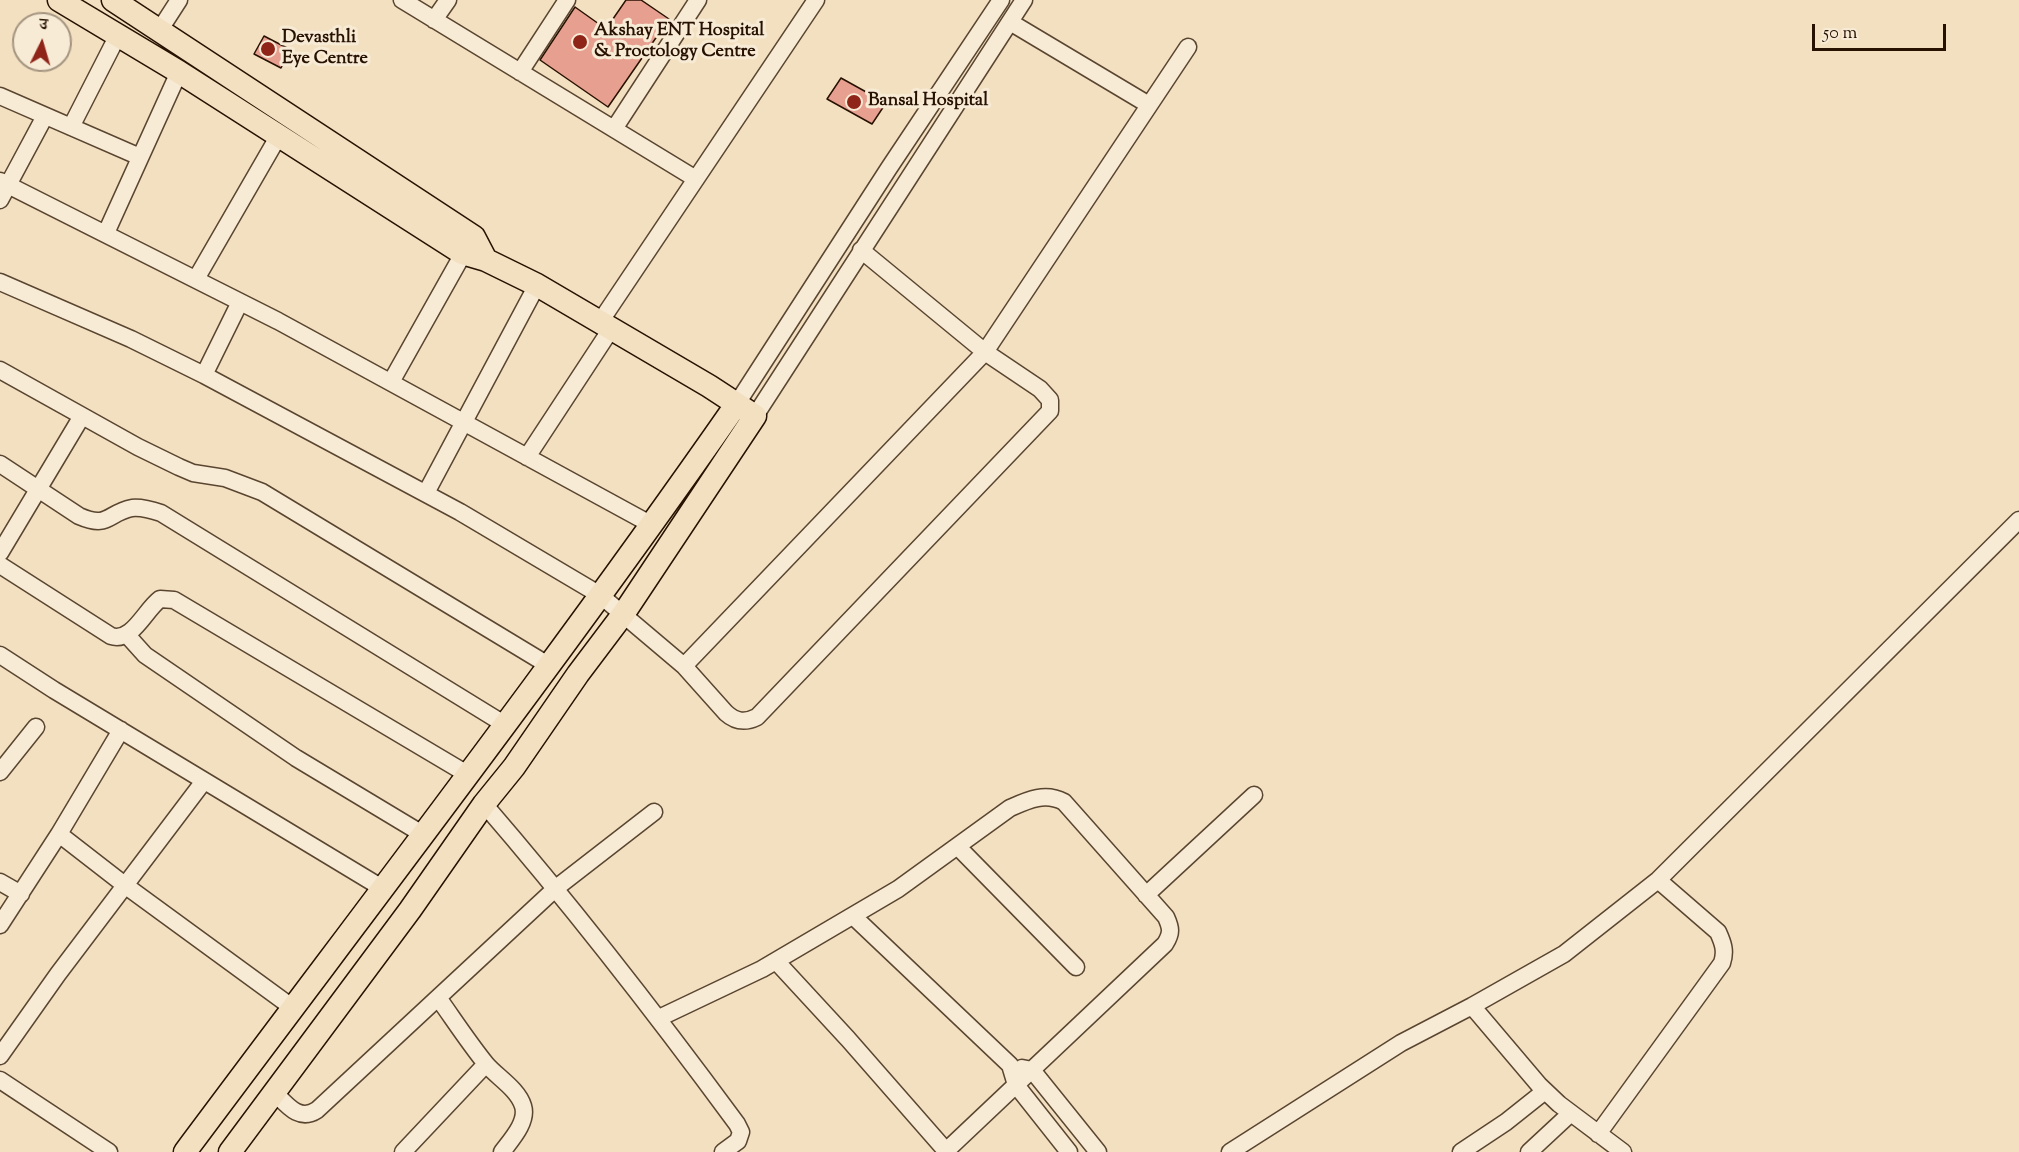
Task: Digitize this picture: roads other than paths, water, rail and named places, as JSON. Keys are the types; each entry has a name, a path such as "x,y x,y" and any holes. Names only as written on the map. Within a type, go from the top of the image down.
{"main road":[{"path":"59,0 179,72 278,137 468,245"},
{"path":"113,0 468,245 486,260 537,285 746,410"},
{"path":"185,1152 424,835 652,525 746,410"},
{"path":"230,1152 410,910 484,804 514,767 578,674 624,613 746,410"}],"street":[{"path":"159,30 179,0"},
{"path":"402,0 696,179"},
{"path":"434,20 447,0"},
{"path":"520,72 567,0"},
{"path":"614,129 698,0"},
{"path":"527,457 696,179 816,0"},
{"path":"746,410 902,148 1001,0"},
{"path":"746,410 861,250 1024,0"},
{"path":"1010,22 1149,105"},
{"path":"71,127 118,35"},
{"path":"684,666 986,352 1188,47"},
{"path":"106,233 179,72"},
{"path":"0,96 140,157"},
{"path":"0,200 5,182 45,116"},
{"path":"196,279 278,137"},
{"path":"5,182 391,382 652,525"},
{"path":"391,382 468,245"},
{"path":"0,282 131,339 204,375 426,493 600,595 684,666 733,720 746,721 757,717 1047,416 1051,405 1047,395 986,352 861,250"},
{"path":"426,493 537,285"},
{"path":"204,375 240,302"},
{"path":"0,370 178,467 225,478 262,492 548,665"},
{"path":"0,553 82,416"},
{"path":"0,464 91,522 103,522 134,508 160,513 504,724"},
{"path":"1230,1152 1401,1043 1564,954 1658,880 2019,520"},
{"path":"0,565 111,636 118,638 127,635 156,602 165,598 174,600 467,774"},
{"path":"127,635 145,655 287,752 424,835"},
{"path":"0,655 382,888"},
{"path":"0,772 36,727"},
{"path":"0,926 59,834 121,730"},
{"path":"0,1056 58,974 204,781"},
{"path":"1146,895 1254,795"},
{"path":"655,1013 776,961 898,890 1010,808 1030,799 1055,797 1064,802 1166,917 1171,929 1165,944 947,1152 776,961"},
{"path":"484,804 556,888 634,990 655,1013 739,1128 741,1136 738,1141 723,1152"},
{"path":"274,1092 294,1112 301,1115 312,1114 439,999 556,888 654,812"},
{"path":"59,834 293,1008"},
{"path":"958,847 1076,967"},
{"path":"1599,1134 1722,963 1724,955 1718,933 1658,880"},
{"path":"0,882 21,894"},
{"path":"853,916 1010,1065 1016,1085 1068,1152"},
{"path":"439,999 486,1064 517,1095 523,1106 519,1127 502,1152"},
{"path":"1472,1006 1545,1091 1623,1152"},
{"path":"403,1152 486,1064"},
{"path":"1010,1065 1032,1070 1098,1152"},
{"path":"0,1080 109,1152"},
{"path":"1461,1152 1506,1122 1545,1091"},
{"path":"1528,1152 1571,1113"}],"place":[{"name":"Akshay ENT Hospital & Proctology Centre","path":"580,42"},
{"name":"Devasthli Eye Centre","path":"268,49"},
{"name":"Bansal Hospital","path":"854,102"}]}
